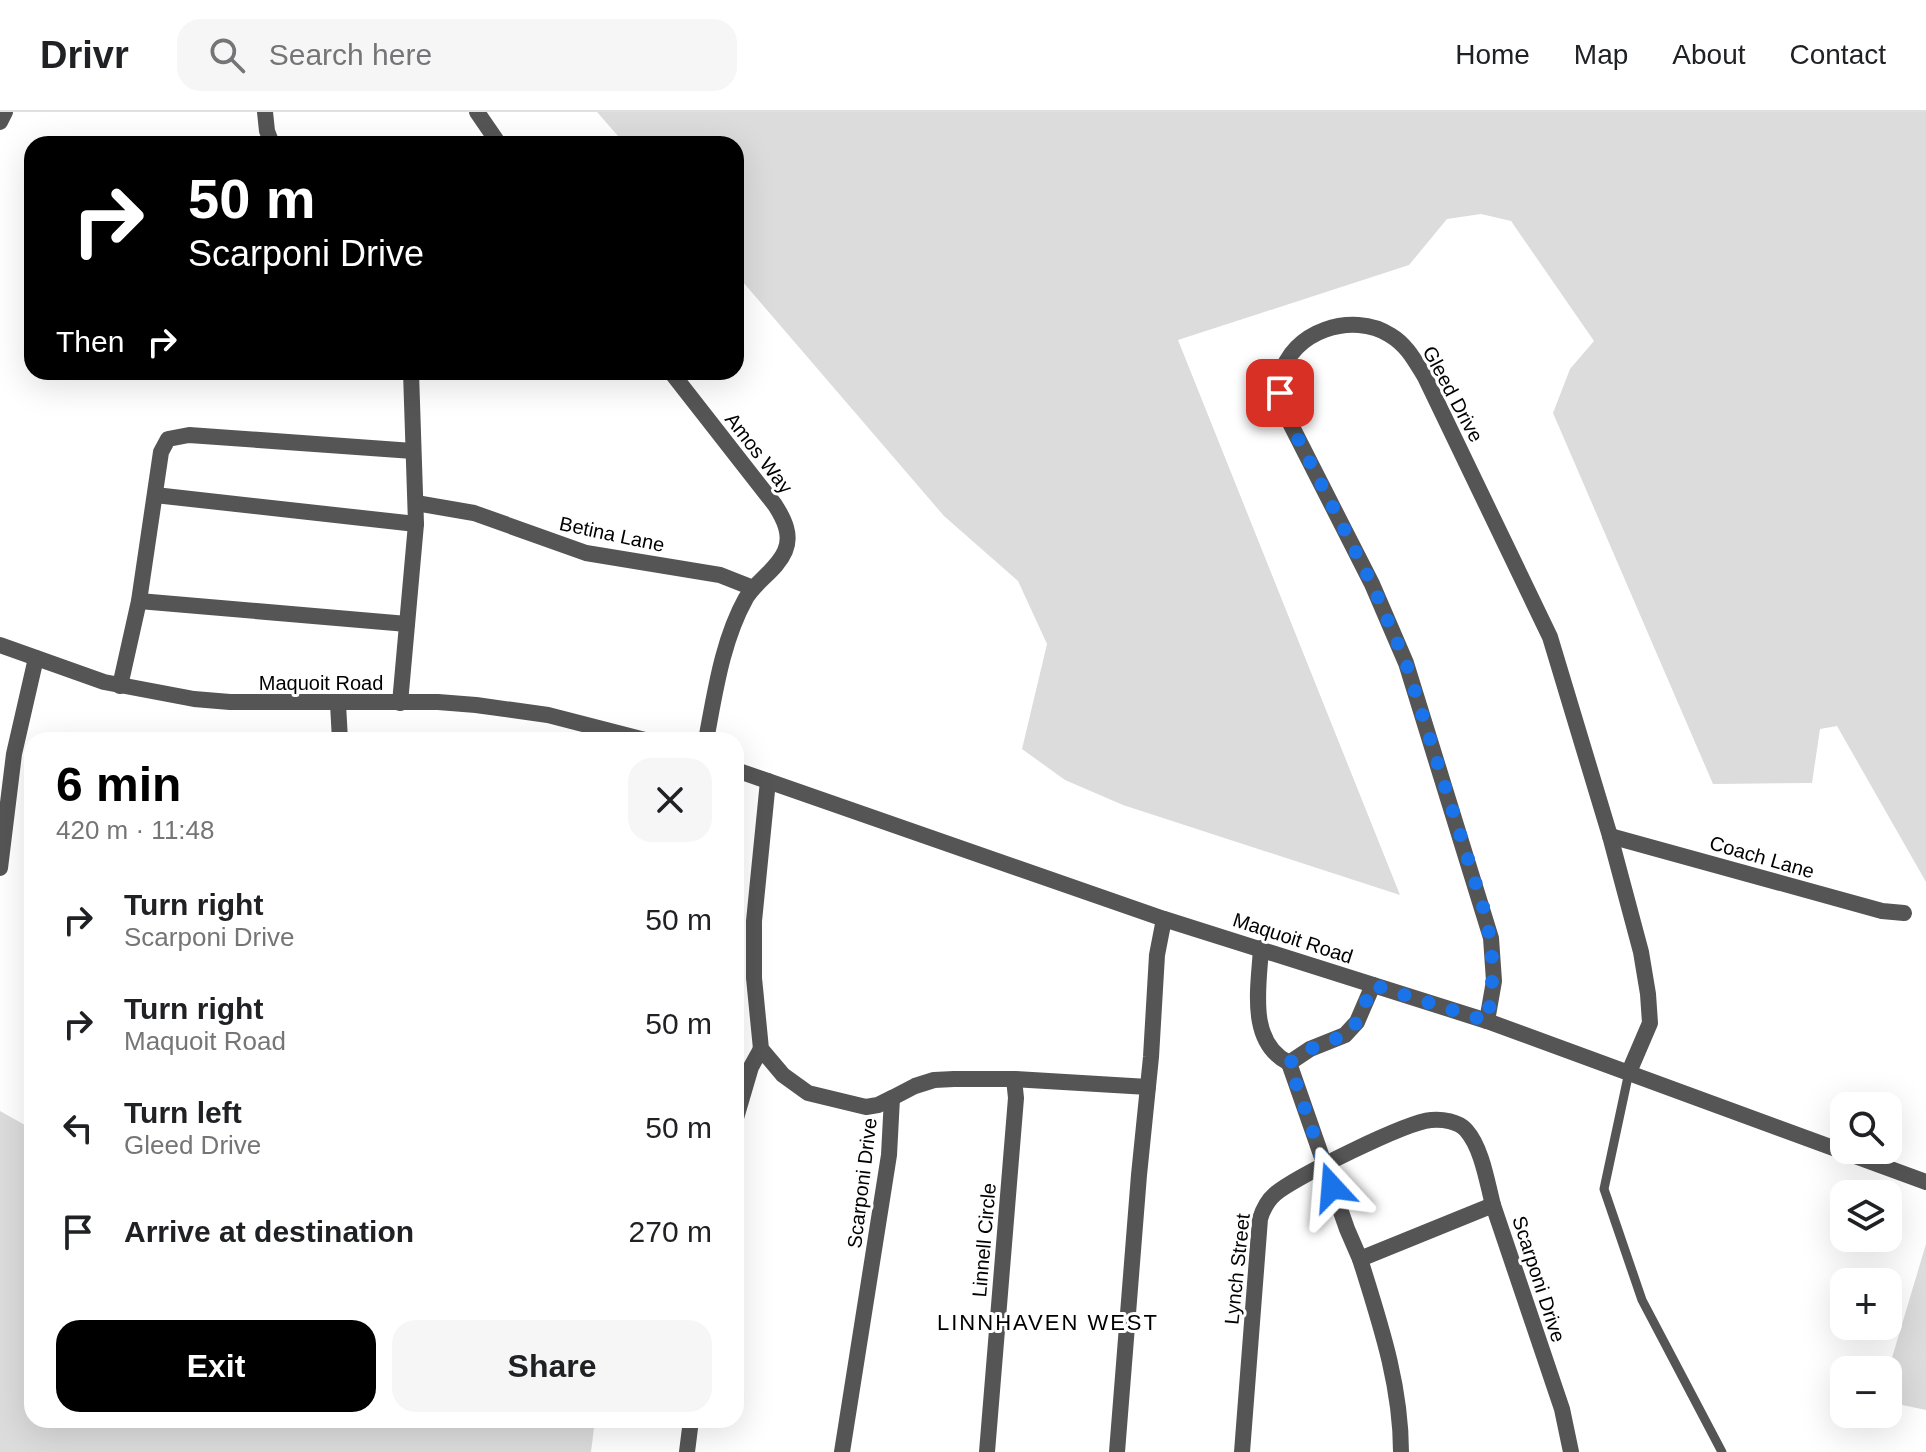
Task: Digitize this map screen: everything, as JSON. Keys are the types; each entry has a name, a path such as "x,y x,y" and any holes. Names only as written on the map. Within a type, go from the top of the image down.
{"street":[{"path":"0,122 5,112"},
{"path":"265,112 269,136"},
{"path":"477,112 494,136"},
{"name":"Gleed Drive","path":"1487,1021 1494,981 1491,938 1406,663 1372,584 1283,406 1280,379 1294,351 1322,331 1340,324 1358,323 1375,327 1401,343 1425,377 1550,637 1610,836 1641,952 1650,1023 1629,1072"},
{"path":"400,703 416,524 411,380"},
{"name":"Amos Way","path":"677,380 783,519 788,534 786,551 753,588 735,621 708,732"},
{"path":"120,686 139,601 164,444 174,436 189,435 413,451"},
{"path":"155,495 416,524"},
{"name":"Betina Lane","path":"416,503 474,513 586,553 720,575 753,588"},
{"path":"139,601 407,624"},
{"name":"Maquoit Road","path":"0,645 120,686 230,702 438,702 512,709 616,732"},
{"path":"0,868 14,754 36,658"},
{"path":"338,704 340,732"},
{"name":"Maquoit Road","path":"744,773 1164,919 1487,1021 1926,1182"},
{"path":"744,1091 751,1067 761,1049 754,978 754,921 768,781"},
{"name":"Coach Lane","path":"1610,836 1882,911 1904,913"},
{"path":"1117,1452 1157,955 1164,919"},
{"path":"1261,948 1259,1022 1270,1048 1289,1063 1360,1259 1394,1380 1401,1422 1401,1452"},
{"path":"1289,1063 1310,1049 1345,1035 1357,1022 1373,985"},
{"name":"Scarponi Drive","path":"761,1049 783,1075 808,1093 866,1107 892,1098 889,1155 842,1452"},
{"path":"892,1098 934,1080 1014,1079 1148,1087"},
{"name":"Linnell Circle","path":"987,1452 1016,1098 1014,1079"},
{"name":"Lynch Street","path":"1242,1452 1260,1219 1265,1204 1278,1191 1324,1166 1412,1126 1430,1120 1449,1120 1465,1129 1479,1154 1493,1205"},
{"name":"Scarponi Drive","path":"1360,1259 1493,1205 1562,1409 1571,1452"},
{"path":"687,1452 690,1428"}],"lane":[{"path":"1629,1072 1604,1189 1642,1300 1722,1452"}],"shaded area":[{"path":"597,112 1926,112 1926,882 1837,726 1820,729 1812,783 1713,784 1553,413 1570,369 1594,341 1511,221 1481,214 1447,219 1409,265 1178,340 1400,895 1123,805 1065,780 1022,749 1047,644 1018,581 944,516 744,283 744,136 618,136"},
{"path":"0,1111 24,1124 24,1428 594,1428 591,1452 0,1452"},
{"path":"1926,1244 1926,1410 1902,1405 1902,1356 1892,1356 1897,1340 1902,1340 1902,1324"}],"district":[{"name":"LINNHAVEN WEST","path":"1048,1322"}],"route":[{"path":"1280,393 1288,419 1372,584 1406,663 1484,910 1493,951 1494,981 1487,1021 1413,995 1373,985 1357,1022 1345,1035 1310,1049 1289,1063 1332,1187"}]}
